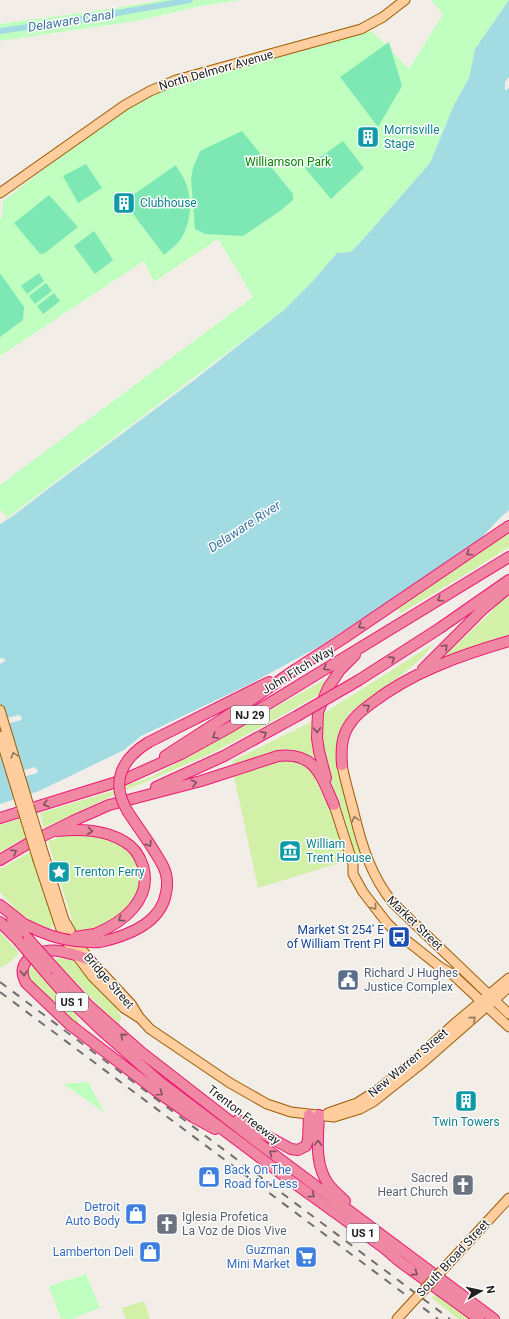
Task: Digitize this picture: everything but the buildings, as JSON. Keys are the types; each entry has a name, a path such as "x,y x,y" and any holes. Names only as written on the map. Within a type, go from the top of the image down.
{"highway":[{"path":"123,780 168,755 210,728 506,529"},
{"name":"John Fitch Way","path":"0,818 123,780 163,763 208,740 509,557"},
{"name":"NJ 29","path":"0,860 29,843 95,811 166,782 216,759 297,716 359,680 440,628 509,580"},
{"path":"418,675 482,610 509,587"},
{"path":"334,805 319,750 317,729 318,712 328,688 340,670 372,641"},
{"path":"342,765 342,741 347,728 354,718 381,696 418,675 469,654 509,641"},
{"path":"0,906 24,924 60,939 124,936 149,922 161,909 166,897 167,883 163,866 122,802 119,782 122,769 130,756 149,742 296,669"},
{"path":"115,803 201,781 278,756 284,756 298,757 311,763 320,773 334,805"},
{"path":"51,832 85,830 106,834 127,843 140,858 145,879 140,900 130,913 97,938"},
{"name":"Trenton Freeway","path":"0,906 29,940 67,997 100,1030 205,1101 257,1142 494,1319"},
{"name":"Trenton Freeway","path":"0,922 106,1021 160,1082 479,1319"},
{"path":"90,960 77,955 52,951 36,954 28,959 23,967 22,973 26,983 69,1024 128,1070 194,1117 246,1147"},
{"path":"205,1101 257,1132 291,1149 298,1150 306,1146 308,1140 309,1115"},
{"path":"319,1115 318,1154 322,1172 330,1185 371,1226"}],"main road":[{"name":"North Delmorr Avenue","path":"0,193 125,105 150,91 176,80 361,29 383,17 405,0"},
{"name":"Bridge Street","path":"0,710 61,929 66,940 92,976 124,1008 139,1018"},
{"name":"Bridge Street","path":"0,736 41,859 64,920 79,946 131,1004 139,1018"},
{"name":"Market Street","path":"342,765 361,842 371,870 384,892 488,1001 509,1027"},
{"name":"Market Street","path":"334,805 353,864 353,874 374,908 396,932 440,967 509,1014"},
{"path":"488,1001 509,978"},
{"path":"488,1001 509,987"},
{"name":"New Warren Street","path":"139,1018 150,1029 212,1073 258,1100 286,1111 334,1117 360,1109 373,1102 421,1064 488,1001"},
{"name":"South Broad Street","path":"397,1319 509,1198"}],"green space":[{"path":"163,0 241,0 201,6 137,21 0,41 0,24"},
{"name":"Williamson Park","path":"431,0 509,0 475,49 469,78 454,105 430,163 351,252 337,253 312,282 284,310 7,518 0,509 0,485 253,297 218,239 154,282 144,261 0,356 0,219 2,217 3,201 137,97 372,31 409,69 443,14"},
{"path":"389,42 402,86 378,127 340,77"},
{"path":"242,131 293,194 293,200 280,211 243,236 205,234 195,229 191,179 193,168 200,151"},
{"path":"343,141 364,168 331,199 305,168"},
{"path":"86,164 102,188 78,203 63,176"},
{"path":"176,165 184,179 189,194 189,218 180,240 164,255 127,206 127,199"},
{"path":"49,195 78,227 45,253 40,254 14,223"},
{"path":"94,231 113,260 95,274 74,246"},
{"path":"0,273 24,307 23,320 0,337"},
{"path":"39,273 44,281 27,294 21,286"},
{"path":"46,283 52,291 35,304 29,296"},
{"path":"54,293 60,301 43,314 37,306"},
{"path":"509,533 509,547 401,613 397,608 490,544"},
{"path":"509,595 509,635 441,659 501,601"},
{"path":"433,644 422,658 384,689 349,713 341,733 361,853 346,861 258,888 232,761 307,724"},
{"path":"326,679 320,694 269,723 208,755 124,791 124,786 151,777 168,768"},
{"path":"116,790 116,794 44,828 40,813"},
{"path":"22,818 28,836 0,852 0,825"},
{"path":"70,834 95,834 122,842 139,861 142,879 134,904 110,924 89,931 76,932 75,930 48,841"},
{"path":"30,852 36,863 55,925 47,930 28,921 28,918 19,913 0,892 0,869"},
{"path":"0,932 18,951 18,954 10,962 0,968"},
{"path":"59,957 73,960 92,984 115,1006 121,1017 119,1024 100,1007 55,961"},
{"path":"28,965 35,969 76,1014 81,1029 29,979 27,970"},
{"path":"88,1082 105,1113 63,1084"},
{"path":"86,1274 100,1308 71,1319 61,1319 49,1286"},
{"path":"436,1293 470,1319 458,1319 432,1298"},
{"path":"144,1301 150,1319 126,1319 122,1308"}],"water":[{"name":"Delaware River","path":"509,0 509,77 505,82 505,91 509,88 509,510 470,549 320,646 250,684 141,736 124,750 39,791 0,804 0,726 21,720 22,718 19,715 0,720 0,664 5,661 5,659 0,658 0,524 13,516 193,381 284,310 312,282 337,253 351,252 430,163 454,105 469,78 475,49","holes":["35,767 38,771 37,773 9,781 8,775"]}],"waterway":[{"name":"Delaware Canal","path":"0,31 84,19 190,0"}],"railway":[{"path":"0,982 450,1319"},
{"path":"0,992 438,1319"}],"place":[{"name":"Morrisville Stage","path":"368,137"},
{"name":"Clubhouse","path":"124,203"},
{"name":"William Trent House","path":"290,851"},
{"name":"Trenton Ferry","path":"59,872"},
{"name":"Market St 254' E of William Trent Pl","path":"399,937"},
{"name":"Richard J Hughes Justice Complex","path":"348,980"},
{"name":"Twin Towers","path":"466,1101"},
{"name":"Back On The Road for Less","path":"209,1177"},
{"name":"Sacred Heart Church","path":"463,1185"},
{"name":"Detroit Auto Body","path":"136,1214"},
{"name":"Iglesia Profetica La Voz de Dios Vive","path":"167,1224"},
{"name":"Lamberton Deli","path":"150,1252"},
{"name":"Guzman Mini Market","path":"306,1257"}]}
